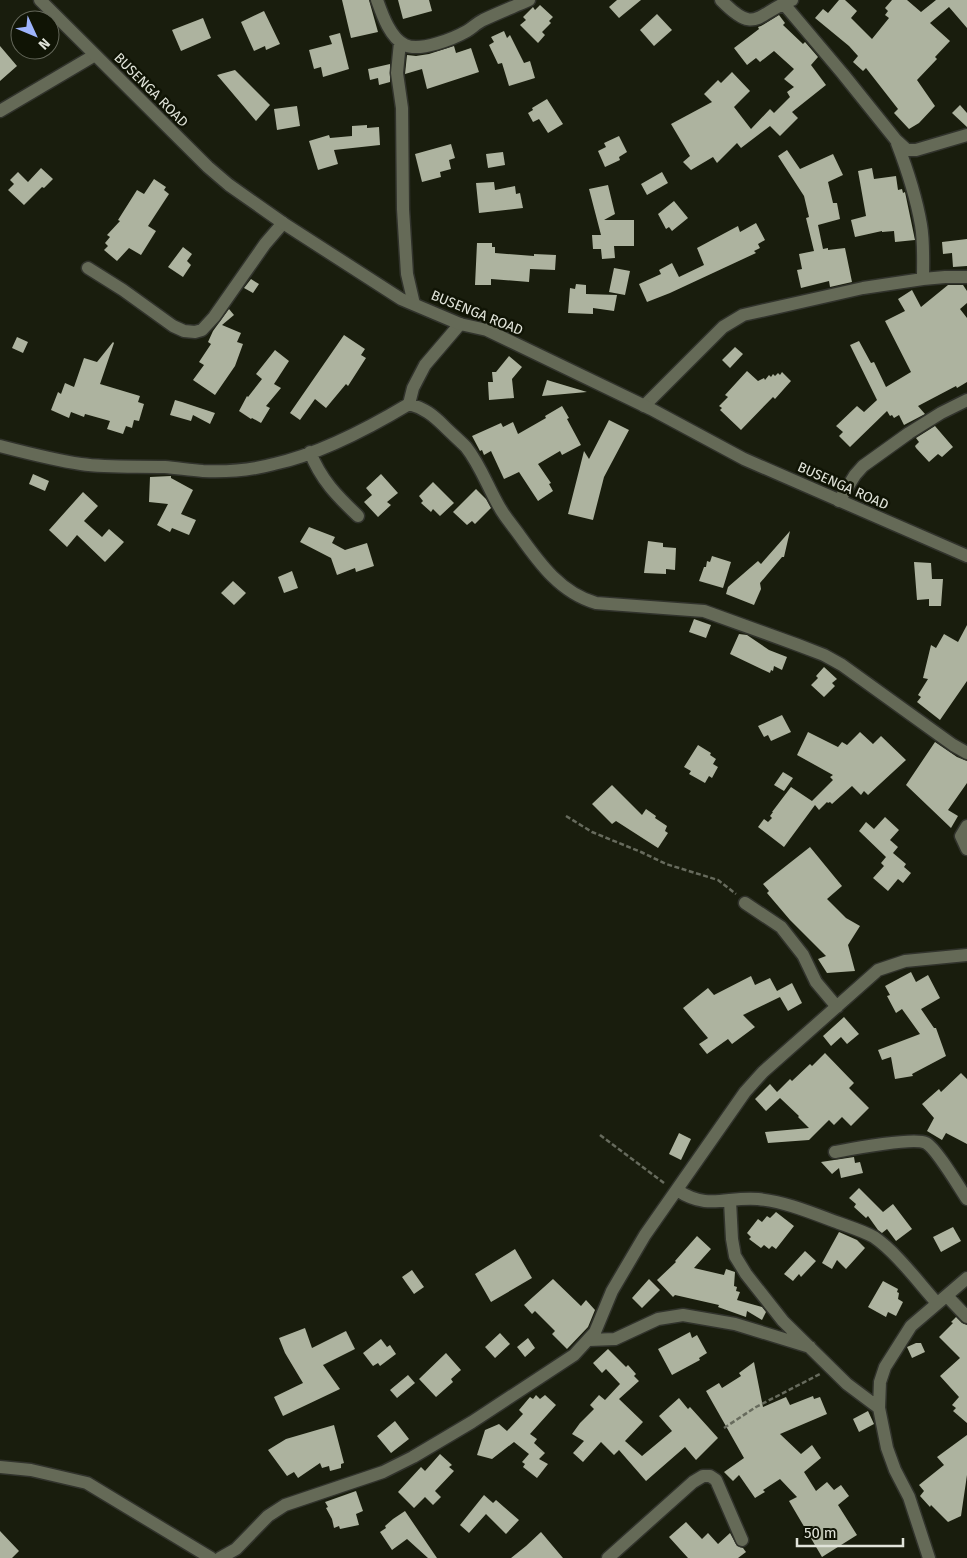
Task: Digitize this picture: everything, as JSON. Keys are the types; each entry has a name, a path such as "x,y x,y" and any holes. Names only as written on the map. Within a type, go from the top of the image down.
{"street":[{"name":"BUSENGA ROAD","path":"40,0 208,168 284,223 401,298 460,324 487,330 644,406 744,459 967,556"},
{"path":"377,0 392,33 400,42 407,46 434,45 466,32 481,21 528,0"},
{"path":"721,0 741,18 751,21 788,2 896,140 907,150 916,150 967,135"},
{"path":"400,42 397,74 402,108 403,209 407,274 414,304"},
{"path":"0,111 95,55"},
{"path":"896,140 909,174 918,206 921,227 923,279"},
{"path":"88,268 124,290 173,326 184,331 195,332 202,330 214,317 265,244 284,223"},
{"path":"644,406 723,328 743,314 863,288 923,279 967,277"},
{"path":"0,446 82,464 118,467 166,467 205,471 252,468 276,464 369,427 409,404 425,364 460,324"},
{"path":"840,501 855,475 863,466 941,412 967,400"},
{"path":"409,404 420,407 430,413 465,446 482,473 500,508 542,566 572,594 596,603 704,611 798,644 824,655 842,666 953,745 967,752"},
{"path":"310,452 324,481 358,516"},
{"path":"967,826 961,836 967,849"},
{"path":"745,903 781,927 803,954 816,982 837,1007"},
{"path":"220,1558 236,1548 268,1516 286,1505 383,1472 413,1458 574,1355 595,1332 612,1291 645,1235 745,1092 763,1072 878,970 905,961 967,955"},
{"path":"835,1152 892,1144 926,1143 935,1151 967,1199"},
{"path":"676,1191 698,1201 756,1199 780,1202 873,1237 942,1299 967,1317"},
{"path":"730,1201 732,1239 735,1256 740,1265 783,1321 833,1368 847,1384 879,1408"},
{"path":"929,1558 909,1496 892,1462 879,1408 880,1382 895,1348 911,1326 967,1278"},
{"path":"589,1340 615,1339 658,1319 683,1315 734,1324 811,1347"},
{"path":"0,1467 31,1470 87,1483 211,1558"},
{"path":"608,1558 693,1482 703,1476 710,1476 716,1480 742,1540"}],"path":[{"path":"566,816 592,832 666,864 718,880 745,903"},
{"path":"600,1135 676,1191"},
{"path":"724,1428 778,1394 833,1368"}],"building":[{"path":"342,0 369,0 378,32 351,38"},
{"path":"398,0 429,0 432,11 403,19"},
{"path":"617,0 641,0 619,18 609,7"},
{"path":"839,0 845,0 857,11 851,18 872,39 889,18 885,15 888,11 885,8 892,0 907,0 921,12 936,0 967,0 967,28 949,7 930,23 950,41 935,57 937,59 917,80 935,106 919,123 909,129 894,113 898,109 866,68 863,71 853,62 858,56 849,46 815,18 823,9 828,13"},
{"path":"540,5 553,17 549,21 551,23 542,32 545,35 538,43 520,25 526,20 523,17 533,7 535,10"},
{"path":"264,11 280,44 266,50 265,46 254,51 241,22"},
{"path":"657,14 672,30 654,46 640,30"},
{"path":"779,15 785,23 783,25 803,44 805,42 818,57 811,65 826,85 792,112 798,118 780,136 770,126 741,148 737,143 717,163 713,157 691,170 683,162 690,156 671,124 712,102 704,94 718,80 721,83 732,72 750,91 734,107 751,129 770,109 774,113 790,97 787,92 794,87 784,79 794,69 774,51 760,62 756,58 747,65 734,48 759,29 758,27"},
{"path":"203,18 211,38 181,51 172,30"},
{"path":"504,31 507,38 510,35 524,63 530,61 535,78 509,86 502,63 498,64 489,45 494,42 491,37"},
{"path":"340,33 349,69 323,77 321,67 314,69 309,50 332,44 329,36"},
{"path":"0,46 17,66 0,81"},
{"path":"454,46 456,53 471,48 479,72 427,89 422,69 405,74 407,55 429,54"},
{"path":"390,64 390,82 379,85 378,78 370,80 368,69"},
{"path":"235,70 270,105 256,121 217,75"},
{"path":"547,99 563,124 548,133 539,119 533,122 528,113 533,110 532,108"},
{"path":"960,105 967,113 967,127 952,113"},
{"path":"297,106 300,126 277,130 274,109"},
{"path":"367,125 367,128 379,127 380,145 334,150 338,164 318,170 309,141 329,135 330,138 352,136 352,126"},
{"path":"619,136 627,152 619,157 620,160 605,167 598,151 606,147 604,143"},
{"path":"451,144 455,158 449,160 451,169 440,172 441,177 422,182 415,154"},
{"path":"787,150 800,169 833,154 843,175 828,182 833,203 837,203 840,219 818,225 823,249 845,248 852,282 830,287 829,281 801,288 797,270 802,269 799,254 814,251 806,218 809,217 804,196 778,156"},
{"path":"503,152 505,165 488,168 486,154"},
{"path":"41,168 53,179 24,205 8,190 14,184 10,180 18,172 28,182"},
{"path":"872,168 874,179 896,176 898,190 902,189 903,193 905,192 915,240 895,242 894,231 882,231 855,237 851,220 866,216 858,171"},
{"path":"662,172 668,183 647,195 641,184"},
{"path":"154,179 166,187 164,190 169,194 148,226 156,231 141,255 129,248 117,261 104,250 108,246 105,243 110,237 107,235 120,221 118,220 137,190 144,194"},
{"path":"494,182 495,190 515,186 516,194 520,193 523,208 479,213 476,183"},
{"path":"608,185 615,214 604,220 634,220 634,246 614,246 615,258 602,259 601,249 593,249 592,235 601,235 589,189"},
{"path":"674,201 688,218 672,231 669,227 666,229 658,214"},
{"path":"756,223 765,240 758,244 760,248 754,251 756,253 647,302 639,284 661,274 659,270 672,263 679,277 704,265 697,248 738,226 740,232"},
{"path":"967,239 967,266 953,267 952,253 943,254 942,242"},
{"path":"477,243 492,243 492,247 495,247 495,253 534,256 534,254 556,255 555,270 530,269 529,282 491,279 491,285 475,285"},
{"path":"183,247 192,254 187,261 191,265 183,277 168,267"},
{"path":"614,268 630,271 625,295 609,292"},
{"path":"251,279 259,284 253,293 244,288"},
{"path":"576,284 586,285 586,294 617,295 614,311 593,308 593,314 568,313 570,288 575,289"},
{"path":"948,285 963,285 967,291 967,303 960,309 967,318 967,382 918,406 925,414 904,425 899,415 894,418 887,411 850,447 839,436 843,432 836,426 857,406 864,412 877,400 850,345 859,341 871,363 874,362 886,387 911,372 885,321 905,311 898,299 912,290 921,307"},
{"path":"229,309 234,315 222,325 241,333 237,342 243,344 235,366 215,395 193,380 204,365 199,362 211,344 208,342 213,331"},
{"path":"344,335 365,349 361,355 366,358 348,386 346,384 326,408 315,399 300,420 290,413"},
{"path":"17,337 28,342 23,353 12,348"},
{"path":"113,342 100,384 140,396 138,402 144,404 139,421 134,420 132,428 126,426 123,434 107,429 110,421 85,414 84,417 71,412 69,418 51,410 58,392 61,394 65,383 74,387 84,358 97,362"},
{"path":"735,347 743,354 730,368 722,360"},
{"path":"275,350 289,361 274,384 281,388 266,406 270,408 261,423 239,411 247,396 262,379 256,374"},
{"path":"509,356 522,367 512,379 514,398 489,400 488,382 493,382 492,372 496,372"},
{"path":"747,371 758,381 764,378 765,380 769,375 771,377 773,374 775,376 778,373 780,375 782,372 791,381 775,399 773,397 741,430 720,410 722,408 719,406 728,397 725,395"},
{"path":"547,380 587,392 542,396"},
{"path":"175,400 215,413 210,424 193,415 191,421 170,415"},
{"path":"562,406 581,445 562,455 560,451 538,464 551,483 549,484 553,491 538,501 519,472 504,479 491,451 484,455 472,436 501,423 503,427 513,422 518,434 546,418 545,416"},
{"path":"609,420 629,430 604,477 593,520 568,514 584,451 589,459"},
{"path":"935,426 953,447 942,457 938,454 929,462 916,448 915,446 919,442 916,438"},
{"path":"33,474 49,481 45,491 29,484"},
{"path":"381,474 398,493 387,502 391,505 378,517 364,502 372,495 366,488"},
{"path":"171,476 171,478 193,490 181,514 196,520 189,535 172,528 170,532 157,525 168,504 149,502 150,477"},
{"path":"433,482 454,503 440,516 433,509 431,512 421,503 423,501 419,496"},
{"path":"476,489 486,499 491,508 475,524 472,521 467,525 453,512"},
{"path":"83,492 98,506 84,521 102,537 109,529 124,542 105,562 77,535 67,547 49,530"},
{"path":"309,527 335,537 332,543 345,550 367,543 374,566 356,572 355,568 337,575 331,558 300,542"},
{"path":"790,531 784,557 760,583 761,589 754,605 726,594 728,587 758,561 761,564"},
{"path":"648,541 663,543 663,547 676,548 675,570 666,569 666,574 644,573"},
{"path":"712,556 731,562 723,588 699,581 707,561 710,562"},
{"path":"914,562 931,563 932,579 943,579 941,606 929,606 929,599 917,600"},
{"path":"292,571 298,588 284,593 278,577"},
{"path":"233,581 246,593 234,605 221,593"},
{"path":"694,619 711,625 706,638 689,632"},
{"path":"967,625 967,681 940,720 917,702 921,697 918,695 928,679 923,678 931,645 936,648 944,634 958,642"},
{"path":"739,634 747,635 769,650 787,657 782,670 774,666 773,671 771,670 770,673 730,654"},
{"path":"824,667 837,679 832,683 835,686 824,697 811,685 818,678 816,676"},
{"path":"782,715 791,732 771,741 768,735 764,737 758,726"},
{"path":"808,732 838,747 842,742 847,745 860,732 873,744 881,736 906,760 868,795 864,791 861,795 852,786 832,804 827,802 819,810 815,805 784,847 758,827 764,819 768,822 772,818 770,816 772,812 791,787 812,801 833,780 830,777 833,775 797,755"},
{"path":"935,742 957,757 967,761 967,783 948,810 958,816 951,828 906,785"},
{"path":"698,745 711,753 710,755 716,759 713,764 718,767 712,778 709,776 705,783 689,774 691,771 684,767"},
{"path":"783,772 793,778 784,791 774,785"},
{"path":"612,785 642,815 646,809 667,826 665,831 668,833 658,848 616,821 612,824 592,804"},
{"path":"885,817 899,830 890,840 898,847 893,853 906,864 904,867 911,873 903,883 898,879 888,891 873,878 884,866 881,863 886,857 859,831 866,822 874,829"},
{"path":"810,847 842,886 827,899 846,918 860,926 848,945 855,971 827,973 818,959 826,956 790,920 767,893 769,891 763,884"},
{"path":"911,972 916,982 928,975 940,998 921,1009 934,1028 936,1028 946,1056 912,1074 913,1076 895,1079 891,1057 882,1060 878,1050 920,1034 902,1009 896,1013 887,996 890,995 885,986"},
{"path":"751,976 755,985 770,978 777,991 792,983 802,1003 788,1011 780,997 743,1015 755,1027 732,1044 728,1039 707,1054 699,1044 708,1038 683,1008 708,988 714,995"},
{"path":"844,1017 859,1034 847,1044 841,1037 831,1046 823,1036"},
{"path":"825,1053 854,1083 849,1088 869,1108 851,1126 842,1117 834,1125 829,1120 809,1140 768,1143 765,1132 809,1128 780,1098 766,1111 755,1099 770,1084 777,1092 790,1079 792,1081 810,1064 812,1066"},
{"path":"961,1073 967,1079 967,1144 946,1133 942,1140 927,1131 934,1118 922,1104 939,1089 941,1092"},
{"path":"679,1133 691,1139 681,1160 669,1154"},
{"path":"854,1157 855,1163 860,1162 863,1173 841,1178 839,1168 832,1174 821,1162"},
{"path":"859,1188 883,1212 893,1204 912,1229 896,1241 887,1229 882,1233 878,1230 868,1216 866,1218 854,1207 856,1204 849,1198"},
{"path":"776,1212 794,1226 776,1249 772,1246 769,1249 764,1245 761,1248 749,1239 751,1237 747,1233 758,1219 762,1222 767,1216 770,1218"},
{"path":"953,1227 961,1241 941,1252 933,1237"},
{"path":"839,1232 857,1240 865,1248 846,1269 837,1260 832,1269 822,1263"},
{"path":"697,1236 711,1249 694,1268 724,1275 726,1269 735,1272 734,1286 737,1287 736,1291 740,1292 737,1300 762,1307 766,1312 762,1320 747,1311 746,1317 718,1307 719,1305 675,1295 673,1297 657,1280 676,1262"},
{"path":"515,1249 532,1278 491,1302 475,1274"},
{"path":"805,1251 816,1261 801,1277 799,1274 793,1281 784,1274"},
{"path":"412,1270 424,1287 414,1294 402,1277"},
{"path":"553,1279 581,1306 586,1300 595,1310 588,1327 567,1349 552,1334 555,1331 535,1311 532,1314 524,1305"},
{"path":"649,1279 660,1290 642,1308 632,1298"},
{"path":"883,1281 898,1289 898,1299 903,1302 896,1316 888,1312 886,1317 868,1307"},
{"path":"956,1317 967,1325 967,1423 953,1411 956,1408 952,1405 959,1397 940,1376 960,1358 939,1337 953,1323 951,1322"},
{"path":"305,1328 312,1348 346,1331 355,1349 323,1365 340,1389 283,1416 274,1397 303,1383 285,1353 279,1338"},
{"path":"690,1332 692,1338 697,1335 707,1353 699,1358 700,1360 672,1375 658,1349"},
{"path":"500,1333 510,1344 495,1358 485,1347"},
{"path":"528,1338 535,1348 525,1357 517,1347"},
{"path":"381,1339 387,1347 390,1345 396,1354 380,1366 378,1363 373,1366 363,1353"},
{"path":"921,1343 925,1352 912,1358 907,1347"},
{"path":"608,1349 626,1367 628,1365 639,1381 619,1399 643,1422 625,1441 642,1456 672,1431 659,1416 679,1398 688,1409 690,1407 718,1438 696,1460 685,1447 646,1481 619,1450 614,1455 601,1442 583,1462 573,1453 584,1441 572,1434 594,1409 590,1405 599,1395 605,1400 620,1384 606,1369 602,1373 593,1363"},
{"path":"446,1353 461,1370 451,1379 453,1382 436,1397 419,1379"},
{"path":"754,1362 763,1407 786,1397 790,1405 813,1396 814,1399 820,1397 827,1414 780,1434 801,1454 812,1445 821,1458 804,1472 816,1491 827,1482 834,1490 841,1485 849,1496 838,1505 857,1535 822,1557 789,1501 797,1497 780,1479 763,1490 765,1492 755,1498 739,1475 733,1481 724,1472 744,1458 706,1391 719,1383 722,1388 741,1376 739,1373"},
{"path":"408,1375 415,1383 397,1398 390,1390"},
{"path":"536,1395 540,1399 545,1395 556,1405 530,1434 537,1439 534,1443 545,1453 539,1459 548,1464 537,1478 523,1467 525,1464 522,1462 529,1454 514,1442 492,1459 477,1455 485,1430 499,1424 507,1431 523,1414 519,1410 530,1397 533,1399"},
{"path":"868,1411 874,1424 859,1432 853,1419"},
{"path":"395,1421 409,1439 391,1453 377,1436"},
{"path":"334,1425 344,1463 341,1464 341,1468 330,1471 329,1466 322,1468 320,1463 298,1478 294,1472 287,1476 268,1450 286,1439"},
{"path":"967,1435 967,1475 961,1516 948,1522 920,1496 924,1491 919,1485 944,1465 937,1457"},
{"path":"440,1454 452,1465 449,1467 454,1471 435,1491 441,1497 433,1505 425,1497 414,1508 398,1492 421,1467 425,1471"},
{"path":"356,1491 363,1511 356,1514 359,1525 340,1529 339,1526 334,1528 325,1502"},
{"path":"484,1495 493,1503 496,1500 519,1520 506,1534 486,1514 469,1533 460,1525"},
{"path":"405,1511 437,1558 428,1558 407,1539 392,1550 380,1532 393,1519"},
{"path":"686,1522 702,1539 708,1533 718,1544 730,1533 737,1546 743,1548 746,1552 738,1558 688,1558 669,1537"},
{"path":"0,1531 19,1551 12,1558 0,1558"},
{"path":"541,1532 563,1558 511,1558 526,1546"}]}
